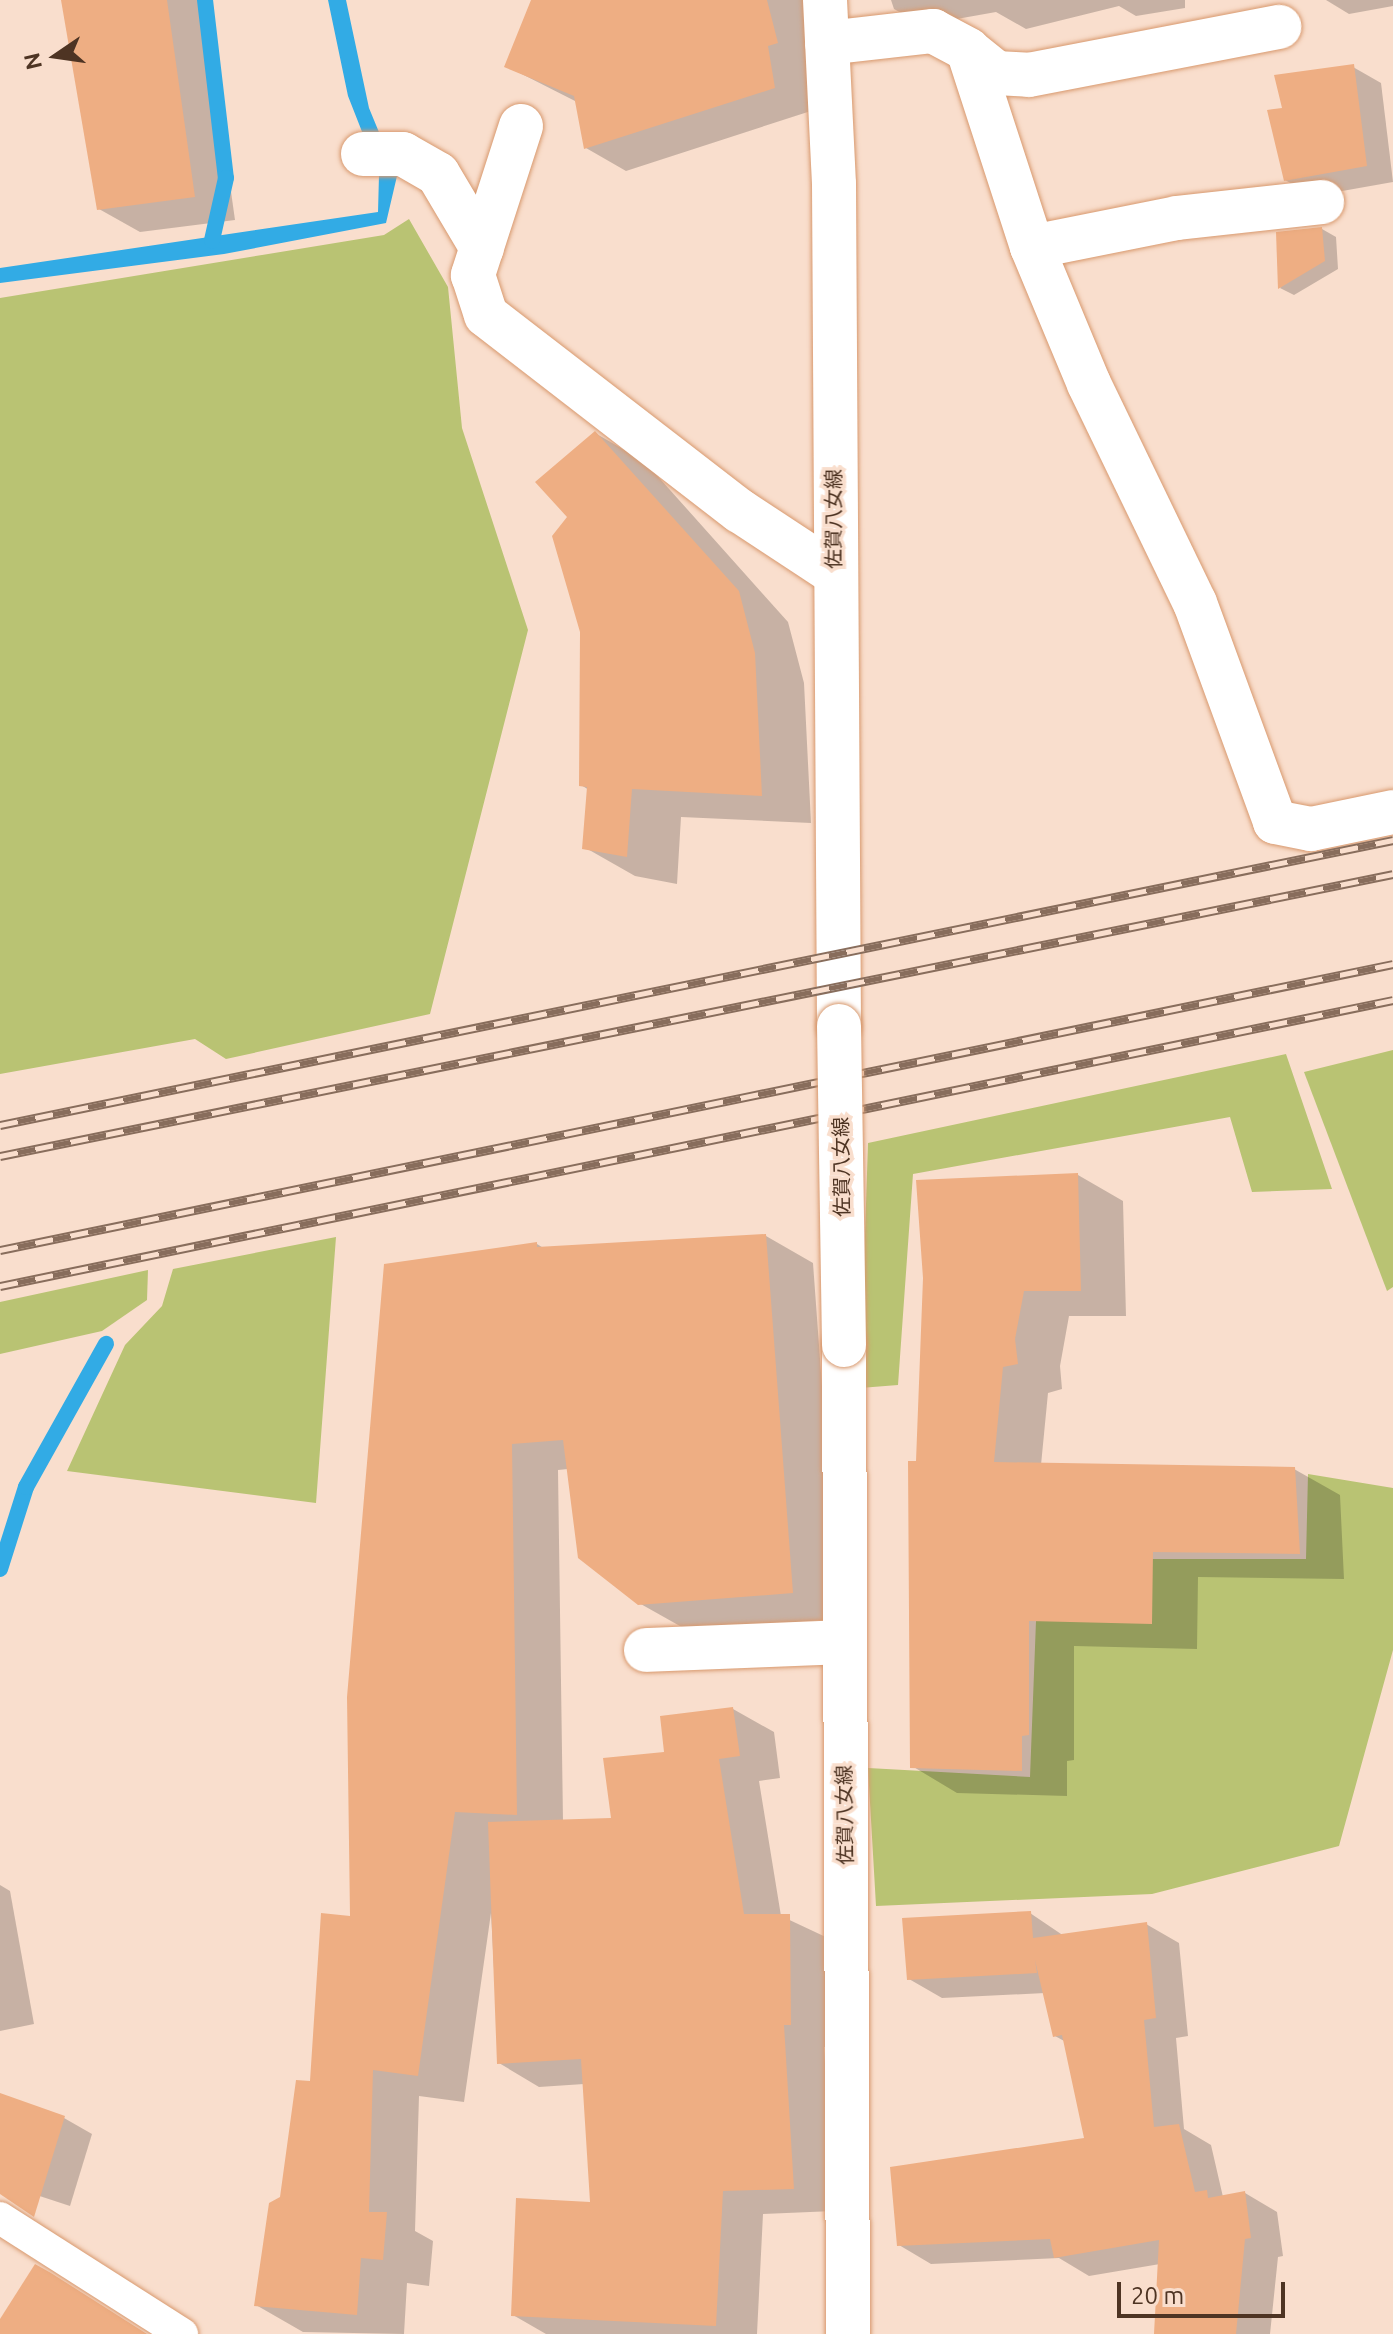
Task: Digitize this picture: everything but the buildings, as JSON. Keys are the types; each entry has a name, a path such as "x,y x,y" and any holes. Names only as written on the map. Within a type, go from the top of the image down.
{"street":[{"name":"佐賀八女線","path":"825,0 834,184 833,572 844,1345 842,1642 848,2334"},
{"path":"827,43 933,31 968,50 996,73 1029,75 1279,27"},
{"path":"968,50 1032,247 1089,384 1195,603 1275,822 1311,829 1393,812"},
{"path":"521,126 473,275 486,315 740,511 833,572"},
{"path":"363,154 403,154 438,174 482,248"},
{"path":"1032,247 1177,218 1322,202"},
{"path":"646,1650 842,1642"}],"lane":[{"path":"0,2218 182,2334"}],"green space":[{"path":"409,219 448,287 462,428 528,630 430,1014 226,1059 195,1039 0,1074 0,298 384,235"},
{"path":"1393,1050 1393,1287 1387,1291 1304,1072"},
{"path":"1286,1054 1332,1189 1252,1192 1230,1117 913,1174 898,1385 860,1388 868,1143"},
{"path":"336,1237 316,1503 67,1471 125,1345 162,1306 173,1269"},
{"path":"148,1270 147,1300 102,1331 0,1354 0,1302"},
{"path":"1308,1474 1393,1488 1393,1650 1339,1846 1152,1894 876,1906 868,1768 1030,1777 1039,1543 1081,1559 1306,1559"}],"water":[{"path":"328,0 346,0 369,108 397,176 386,223 224,254 0,283 0,268 378,212 379,175 348,96"}],"waterway":[{"path":"205,0 226,178 212,240"},
{"path":"0,1569 26,1487 106,1344"}],"railway":[{"path":"0,1125 1393,840"},
{"path":"0,1156 1393,874"},
{"path":"0,1250 1393,964"},
{"path":"0,1286 1393,1000"}]}
